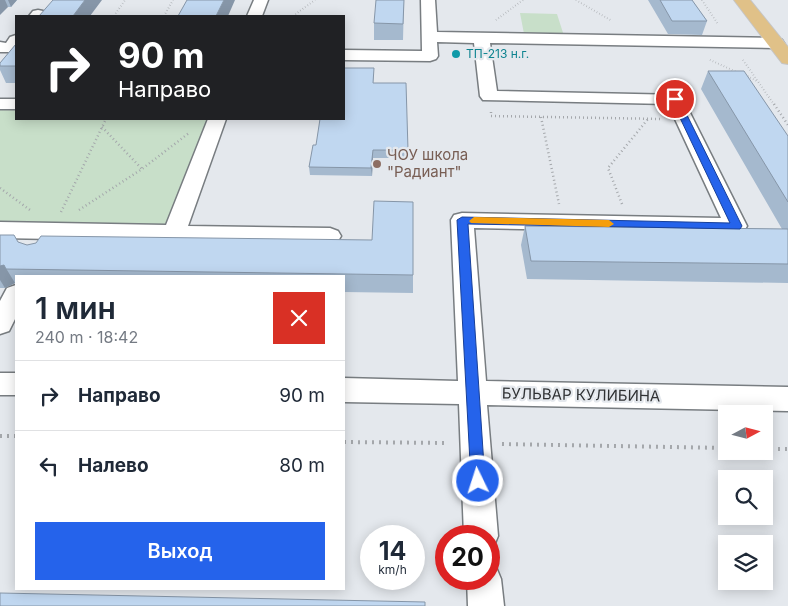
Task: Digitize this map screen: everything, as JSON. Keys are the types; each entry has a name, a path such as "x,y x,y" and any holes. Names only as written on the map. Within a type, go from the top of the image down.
{"main road":[{"path":"742,0 783,49"}],"street":[{"path":"255,15 261,0"},
{"path":"345,55 430,56 428,0"},
{"path":"429,37 731,42 783,49"},
{"path":"480,525 462,220 736,226 675,99 489,96 481,38"},
{"path":"0,48 10,48 15,41"},
{"path":"0,104 15,104"},
{"path":"174,233 216,122"},
{"path":"38,254 52,229"},
{"path":"0,230 52,229 330,236"},
{"path":"0,324 15,296"},
{"path":"0,384 15,384"},
{"name":"БУЛЬВАР КУЛИБИНА","path":"345,390 788,399"},
{"path":"485,590 486,606"}],"path":[{"path":"115,15 125,0"},
{"path":"165,15 173,0"},
{"path":"294,15 315,0"},
{"path":"702,0 788,125"},
{"path":"491,116 685,119"},
{"path":"541,117 562,222"},
{"path":"629,224 608,168 648,119"},
{"path":"52,229 106,120"},
{"path":"52,229 142,169 197,127 216,122"},
{"path":"102,127 142,169"},
{"path":"0,188 52,229"},
{"path":"0,436 15,436"},
{"path":"345,442 718,448"},
{"path":"773,449 788,449"}],"green space":[{"path":"520,13 557,14 565,39 525,39"},
{"path":"0,106 15,106 15,120 212,120 170,229 0,226"}],"building":[{"path":"53,0 85,0 74,15 40,15"},
{"path":"187,0 224,0 216,15 179,15"},
{"path":"376,0 404,0 403,24 374,23"},
{"path":"660,0 692,0 707,21 672,21"},
{"path":"15,45 15,66 0,66 0,63"},
{"path":"345,68 374,68 373,83 406,83 408,150 373,150 371,168 309,167 313,145 316,145 320,120 345,120"},
{"path":"708,71 744,71 788,136 788,202"},
{"path":"374,201 413,202 413,275 6,269 4,265 0,266 0,235 14,235 18,242 27,245 36,243 41,236 372,240"},
{"path":"525,226 788,229 788,264 531,261"},
{"path":"0,593 425,602 425,606 0,606"}],"slow traffic":[{"path":"474,221 609,224"}],"place":[{"name":"ТП-213 н.г.","path":"456,54"},
{"name":"ЧОУ школа \"Радиант\"","path":"377,164"}],"route":[{"path":"478,481 462,220 736,226 675,99"}]}
